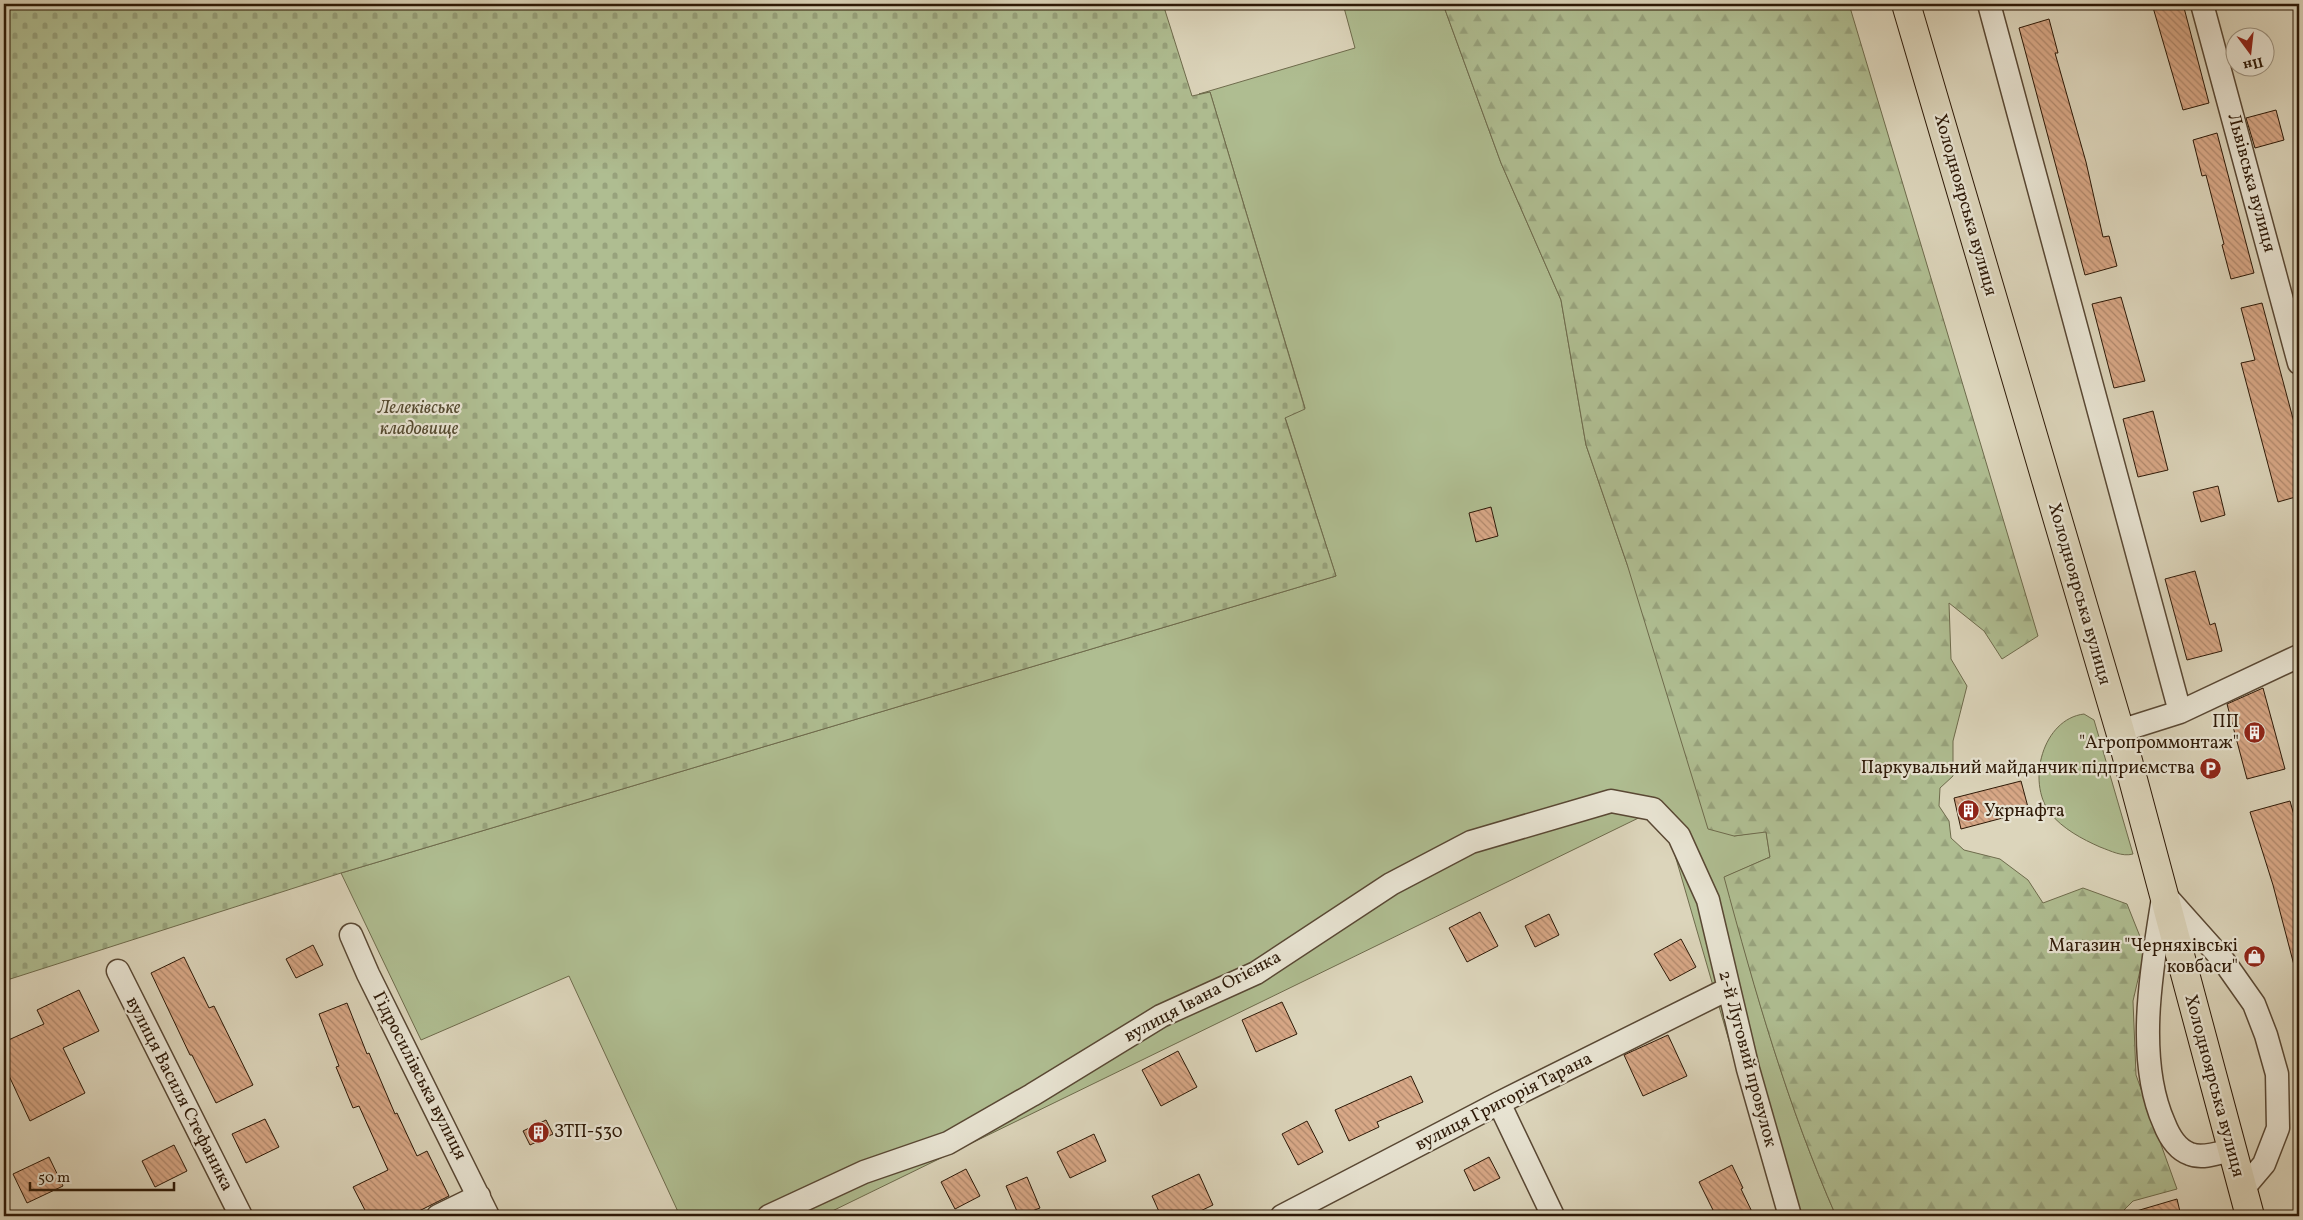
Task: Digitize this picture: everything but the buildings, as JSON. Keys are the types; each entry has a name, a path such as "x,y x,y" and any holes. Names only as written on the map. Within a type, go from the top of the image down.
{"main road":[{"name":"Холодноярська вулиця","path":"1906,4 2120,731 2250,1216"}],"street":[{"path":"1988,4 2180,712"},
{"name":"Львівська вулиця","path":"2202,4 2299,363"},
{"path":"2120,731 2180,712 2299,656"},
{"name":"вулиця Івана Огієнка","path":"769,1216 864,1172 948,1143 1032,1095 1162,1016 1256,973 1391,884 1471,842 1611,801 1653,809 1678,836 1708,900"},
{"path":"2164,894 2152,966 2148,1049 2151,1082 2159,1112 2172,1142 2190,1155 2210,1155 2231,1150"},
{"path":"2164,894 2223,960 2254,1004 2266,1035 2277,1074 2278,1128 2264,1164 2242,1190"},
{"name":"2-й Луговий провулок","path":"1708,900 1748,1069 1790,1216"},
{"name":"Гідросилівська вулиця","path":"351,935 368,974 488,1216"},
{"name":"вулиця Василя Стефаника","path":"118,971 241,1216"},
{"name":"вулиця Григорія Тарана","path":"1282,1216 1310,1210 1499,1103 1728,989"},
{"path":"1499,1103 1553,1216"},
{"path":"438,1216 479,1196"}],"green space":[{"name":"Лелеківське кладовище","path":"4,4 1163,4 1192,96 1210,92 1305,409 1285,418 1336,576 341,873 4,981"},
{"path":"1343,4 1443,4 1501,163 1561,300 1586,445 1627,564 1734,836 1766,831 1770,857 1725,877 1774,1049 1803,1133 1836,1216 1780,1216 1661,807 822,1216 680,1216 569,976 421,1040 341,873 1336,576 1285,417 1305,408 1210,92 1199,94 1355,48"},
{"path":"1443,4 1849,4 2038,636 2002,659 1984,631 1949,603 1951,659 1967,686 1953,741 1953,776 1940,788 1939,806 1949,821 1951,838 1964,850 2000,859 2028,880 2043,903 2083,888 2127,904 2145,949 2133,1001 2136,1075 2177,1189 2133,1201 2118,1216 1836,1216 1803,1133 1774,1049 1724,877 1770,857 1766,832 1734,836 1708,829 1627,564 1586,445 1561,300 1501,163"},
{"path":"2084,714 2094,720 2133,854 2125,855 2112,852 2073,833 2055,819 2043,800 2039,785 2039,769 2049,739 2058,727 2070,718"}],"place":[{"name":"ПП \"Агропроммонтаж\"","path":"2255,732"},
{"name":"Паркувальний майданчик підприємства","path":"2211,768"},
{"name":"Укрнафта","path":"1968,811"},
{"name":"Магазин \"Черняхівські ковбаси\"","path":"2254,956"},
{"name":"ЗТП-530","path":"538,1132"}]}
